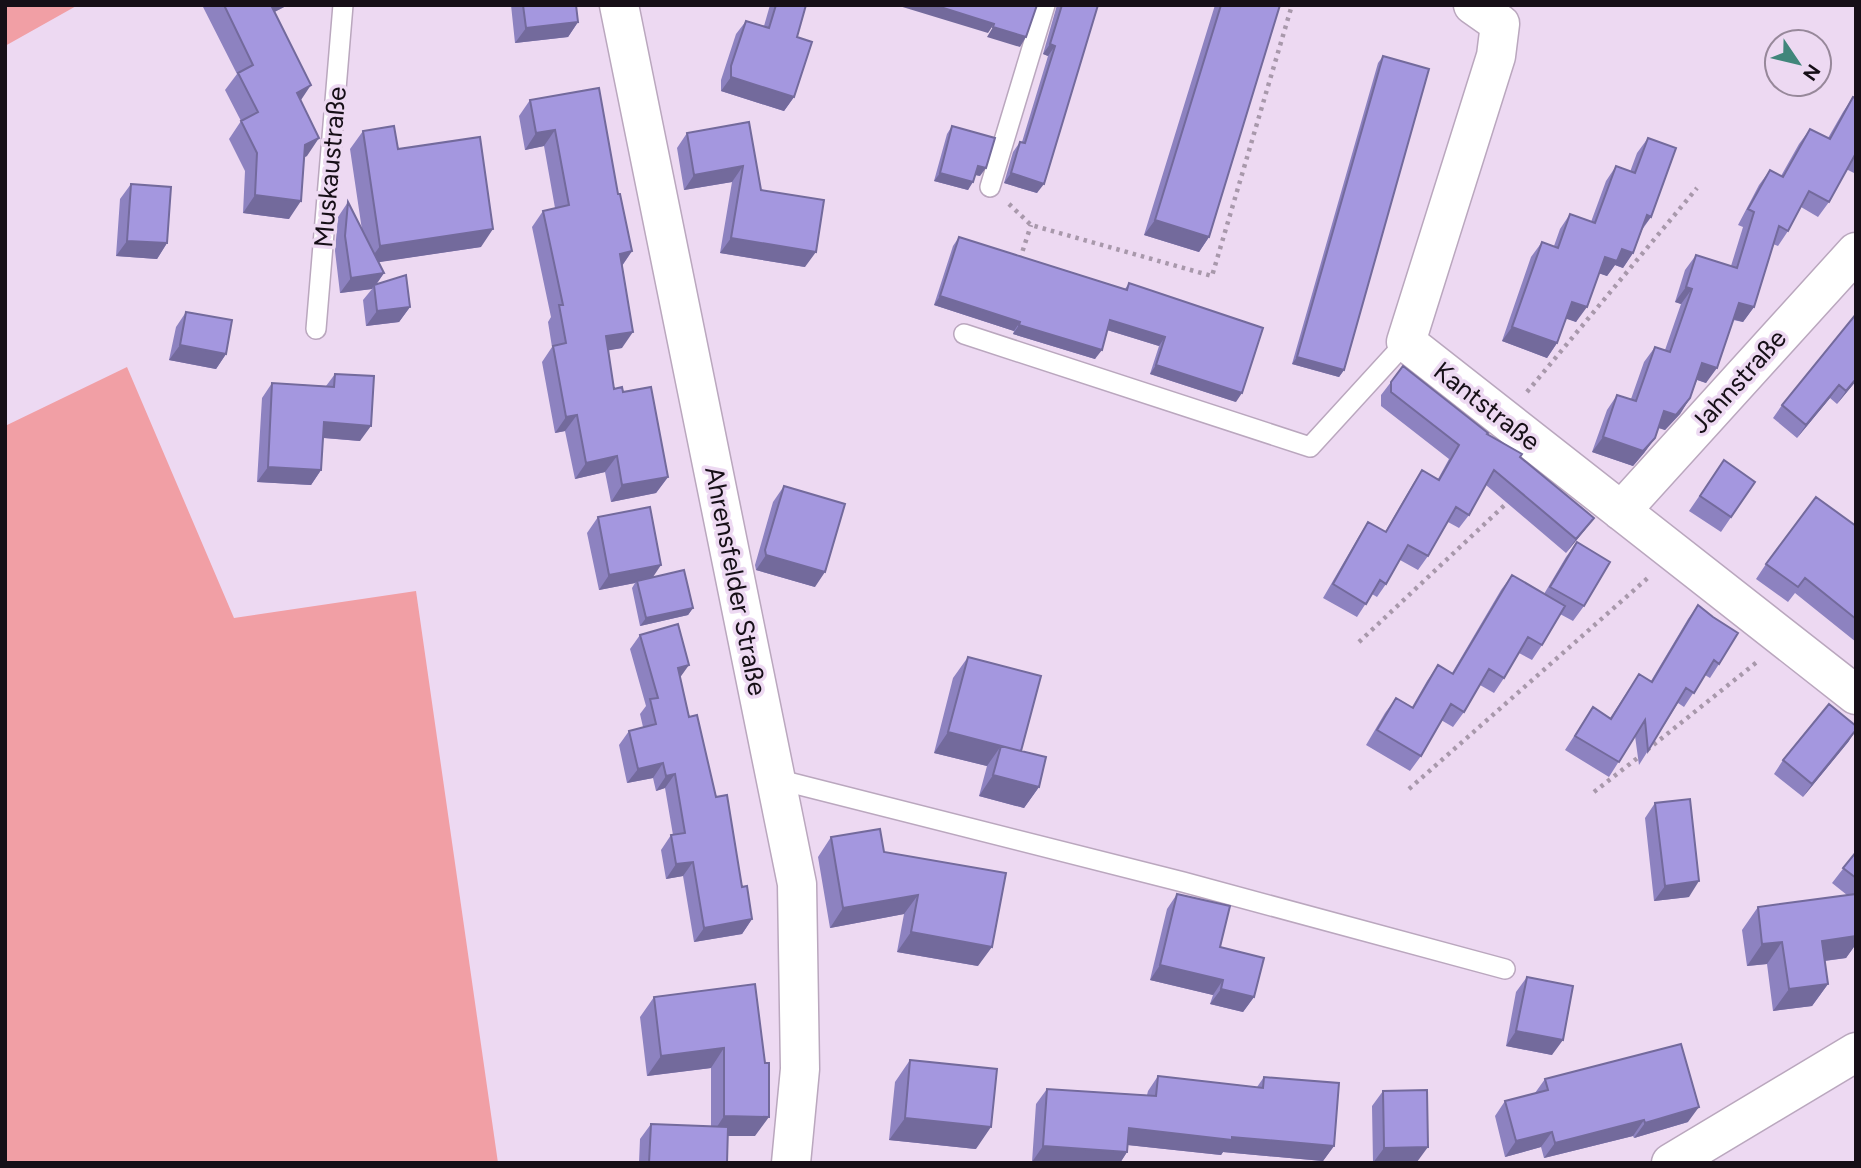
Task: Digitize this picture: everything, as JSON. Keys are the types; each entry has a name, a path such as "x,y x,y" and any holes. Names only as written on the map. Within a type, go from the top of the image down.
{"street":[{"name":"Ahrensfelder Straße","path":"619,5 797,884 800,1069 791,1163"},
{"path":"1406,342 1496,56 1500,24 1473,5"},
{"name":"Jahnstraße","path":"1621,510 1856,252"},
{"name":"Kantstraße","path":"1406,342 1856,695"},
{"path":"1671,1163 1856,1052"}],"lane":[{"name":"Muskaustraße","path":"316,329 343,5"},
{"path":"990,187 1045,5"},
{"path":"964,334 1311,447 1406,342"},
{"path":"776,779 1184,882 1505,969"}],"path":[{"path":"990,187 1031,225 1212,276 1292,5"},
{"path":"1504,419 1697,188"},
{"path":"1018,264 1031,225"},
{"path":"1359,642 1515,495"},
{"path":"1409,789 1675,553"},
{"path":"1594,792 1785,639"}],"shaded area":[{"path":"5,5 78,5 5,46"},
{"path":"127,367 234,618 416,591 498,1163 5,1163 5,426"}],"building":[{"path":"224,5 271,5 311,85 297,93 319,138 305,145 301,201 255,195 257,153 241,121 258,112 238,73 253,65"},
{"path":"523,5 576,5 578,22 526,28"},
{"path":"776,5 806,5 797,37 812,42 794,97 731,77 731,66 746,21 769,28"},
{"path":"934,5 1037,5 1026,37"},
{"path":"1062,5 1098,5 1044,184 1011,173 1020,142 1025,143 1055,46 1050,44"},
{"path":"1221,5 1280,5 1209,237 1155,220"},
{"path":"1383,56 1429,69 1344,370 1297,357"},
{"path":"599,88 618,194 632,251 620,254 633,332 606,336 614,389 622,387 623,392 651,387 668,477 622,485 617,456 586,463 577,415 566,417 553,346 566,343 559,305 563,305 543,211 569,205 555,130 536,133 530,100"},
{"path":"1853,97 1856,98 1856,153 1829,202 1809,191 1788,231 1779,226 1754,307 1739,303 1717,368 1702,363 1690,398 1676,415 1664,411 1655,438 1643,451 1603,437 1617,395 1636,401 1655,347 1670,352 1692,289 1686,287 1696,255 1737,268 1754,212 1748,209 1770,170 1783,177 1810,129 1830,139"},
{"path":"749,122 761,190 824,200 816,252 731,238 743,166 694,175 687,133"},
{"path":"394,126 398,149 480,137 493,229 380,246 363,131"},
{"path":"952,126 995,138 986,168 978,166 973,182 940,173"},
{"path":"1648,138 1676,148 1651,217 1647,215 1633,253 1622,249 1617,261 1605,257 1587,307 1572,302 1557,343 1512,327 1542,242 1558,248 1570,214 1595,223 1616,166 1635,173"},
{"path":"131,184 171,187 167,243 127,241"},
{"path":"348,202 384,273 351,278 345,236"},
{"path":"959,237 1127,290 1129,283 1263,328 1242,393 1156,365 1165,337 1110,320 1102,350 1019,325 1020,322 940,296"},
{"path":"406,275 410,307 377,311 374,285"},
{"path":"186,312 232,320 226,354 180,345"},
{"path":"1856,314 1856,379 1846,391 1839,385 1806,425 1782,405"},
{"path":"1403,366 1487,434 1522,454 1520,457 1594,518 1576,539 1494,470 1469,515 1456,507 1428,556 1408,545 1386,584 1380,580 1366,604 1333,584 1368,522 1386,532 1422,470 1439,480 1459,445 1391,392 1391,382"},
{"path":"335,374 374,376 371,426 324,422 321,470 268,467 272,383 334,387"},
{"path":"1724,460 1755,482 1731,517 1700,496"},
{"path":"784,486 845,504 825,572 766,555 765,550"},
{"path":"1816,497 1856,526 1856,619 1805,578 1798,587 1766,564"},
{"path":"650,507 661,565 609,575 598,517"},
{"path":"1577,542 1610,562 1584,606 1550,587"},
{"path":"684,570 693,608 646,618 637,581"},
{"path":"1512,575 1565,606 1542,645 1528,637 1504,678 1489,669 1464,712 1451,704 1421,756 1377,730 1396,698 1413,708 1438,665 1453,674"},
{"path":"1698,605 1738,633 1719,664 1714,660 1694,693 1686,688 1648,751 1645,720 1619,762 1575,736 1593,707 1611,719 1639,674 1652,682"},
{"path":"678,624 689,665 678,668 689,717 697,715 716,797 727,795 742,887 747,886 752,919 704,928 693,862 676,864 671,835 685,833 675,774 666,776 663,763 638,769 629,731 656,724 650,699 658,698 640,635"},
{"path":"968,657 1041,676 1021,751 948,732"},
{"path":"1829,704 1856,726 1856,730 1812,784 1783,760"},
{"path":"1001,746 1046,757 1039,787 993,775"},
{"path":"1690,799 1699,881 1665,886 1655,803"},
{"path":"880,829 884,852 1006,873 992,947 911,932 918,895 843,908 831,837"},
{"path":"1856,852 1856,878 1843,868"},
{"path":"1177,894 1230,906 1220,947 1264,958 1254,997 1221,989 1223,980 1160,965"},
{"path":"1856,894 1856,936 1822,941 1828,984 1789,989 1782,942 1762,944 1758,907"},
{"path":"1527,977 1573,986 1563,1040 1516,1031"},
{"path":"755,984 765,1063 769,1063 769,1117 724,1116 724,1048 661,1056 654,997"},
{"path":"1681,1044 1699,1107 1645,1123 1644,1120 1555,1143 1552,1132 1516,1141 1505,1101 1548,1090 1545,1079"},
{"path":"910,1060 997,1069 991,1127 905,1118"},
{"path":"1158,1076 1263,1088 1264,1077 1339,1083 1334,1146 1232,1137 1232,1140 1129,1128 1127,1152 1043,1146 1047,1089 1156,1096"},
{"path":"1427,1090 1428,1147 1384,1148 1383,1091"},
{"path":"651,1124 728,1127 727,1163 649,1163"}]}
